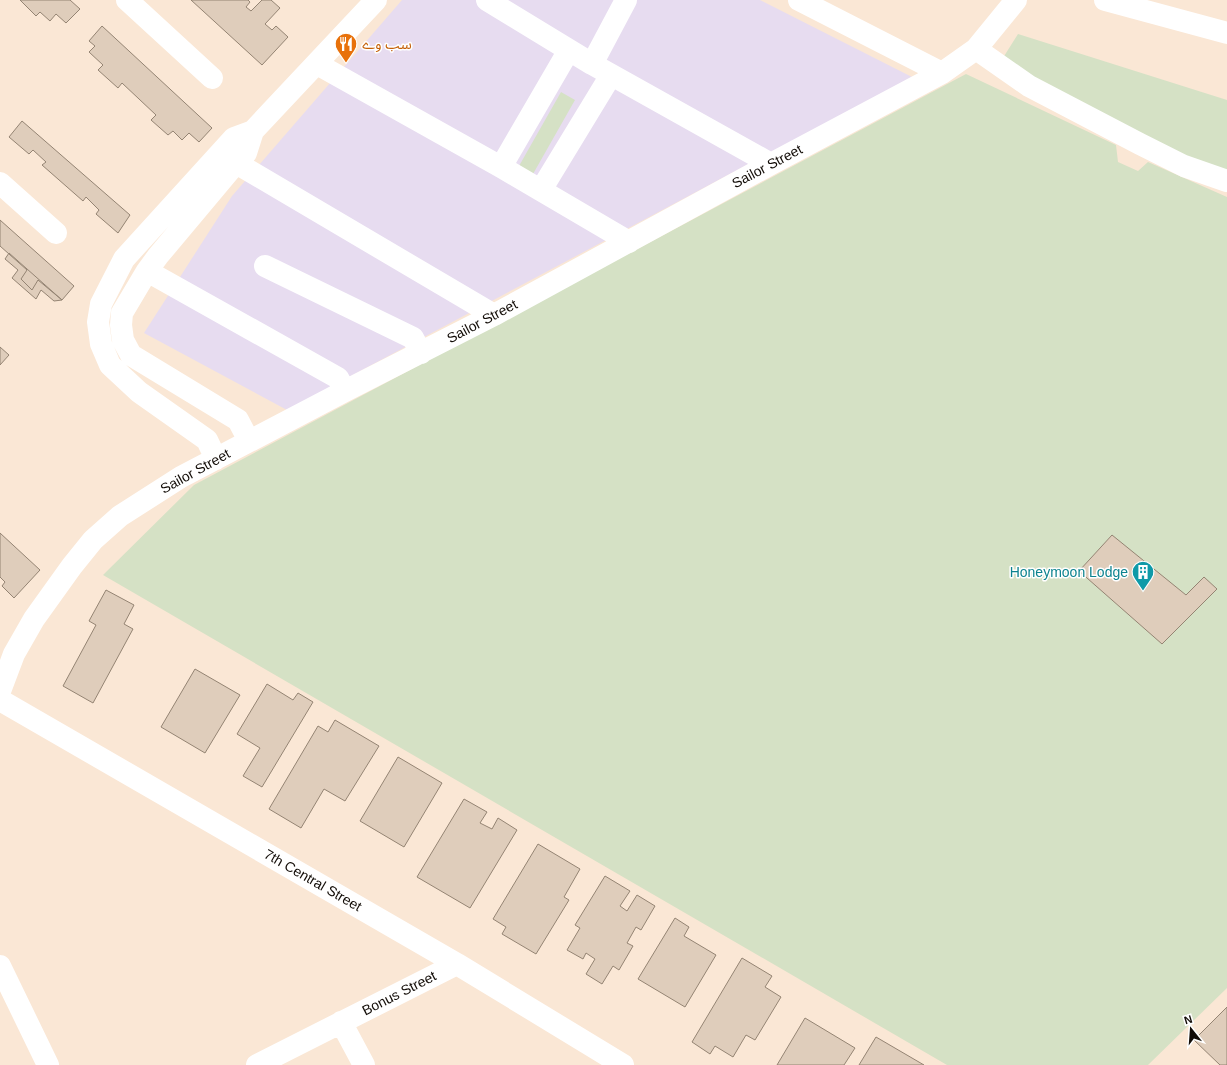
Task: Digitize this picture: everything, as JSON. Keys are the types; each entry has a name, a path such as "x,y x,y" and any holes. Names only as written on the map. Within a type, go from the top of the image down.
{"street":[{"path":"126,0 212,78"},
{"path":"249,442 238,420 132,355 123,340 121,324 122,313 147,271 158,256 246,153 253,131 376,0"},
{"path":"487,0 611,75 771,164"},
{"path":"592,64 626,0"},
{"path":"799,0 942,73"},
{"name":"Sailor Street","path":"0,691 14,654 34,619 72,566 93,540 120,516 182,477 345,391 494,315 771,164 942,73 976,49 1016,0"},
{"path":"1105,0 1227,34"},
{"path":"976,49 1029,86 1184,166 1227,181"},
{"path":"500,167 569,50"},
{"path":"317,64 541,190 629,242"},
{"path":"541,190 611,75"},
{"path":"216,459 207,440 139,392 110,365 100,344 98,322 101,304 124,259 234,138 253,131"},
{"path":"236,163 494,315"},
{"path":"0,183 56,233"},
{"path":"265,266 413,338 421,353"},
{"path":"147,271 338,378 345,391"},
{"name":"7th Central Street","path":"0,700 457,964 623,1065"},
{"name":"Bonus Street","path":"257,1065 457,964"},
{"path":"0,966 48,1065"},
{"path":"341,1022 364,1065"}],"shaded area":[{"path":"402,0 760,0 912,77 287,410 144,333 232,196"}],"green space":[{"path":"1018,34 1227,100 1227,172 1203,165 1001,61"},
{"name":"Honeymoon Lodge","path":"966,74 1116,145 1118,162 1138,171 1148,162 1227,197 1227,988 1148,1065 947,1065 103,575 194,485"},
{"path":"561,92 575,100 533,174 519,166"}],"building":[{"path":"20,0 70,0 80,9 66,23 56,14 50,21 40,12 36,16"},
{"path":"191,0 248,0 250,2 246,7 251,11 262,0 271,0 280,8 265,24 272,30 276,26 288,37 262,65"},
{"path":"102,26 212,128 199,142 189,133 182,140 173,131 168,135 151,120 156,115 122,83 118,88 98,70 103,65 89,52 95,46 89,41"},
{"path":"22,121 130,215 118,233 96,214 99,210 86,197 83,201 42,165 46,162 33,150 29,154 9,137"},
{"path":"0,220 74,286 62,300 38,280 32,290 21,279 27,270 0,246"},
{"path":"9,253 62,300 54,301 41,290 36,299 12,278 18,270 5,259"},
{"path":"0,347 9,355 0,365"},
{"path":"0,533 40,570 14,598 2,586 5,582 0,577"},
{"name":"Honeymoon Lodge","path":"1112,535 1186,595 1204,577 1217,589 1162,644 1079,571"},
{"path":"106,590 134,605 124,624 133,629 93,703 63,686 96,625 89,621"},
{"path":"195,669 240,695 205,753 161,727"},
{"path":"267,684 293,700 298,693 313,702 262,787 243,776 260,748 237,734"},
{"path":"335,720 379,746 345,801 324,789 301,828 269,809 318,726 328,732"},
{"path":"398,757 442,783 404,847 360,821"},
{"path":"464,799 487,812 480,823 492,829 498,818 517,830 470,908 417,877"},
{"path":"538,844 580,869 564,897 569,900 536,954 502,934 506,927 493,919"},
{"path":"605,876 630,891 620,906 627,911 637,895 655,906 641,930 636,927 627,943 633,946 619,970 613,966 602,984 586,974 595,959 586,953 583,959 567,950 580,928 575,925"},
{"path":"675,918 689,927 684,936 716,955 685,1007 638,979"},
{"path":"742,958 772,976 765,987 781,997 755,1040 746,1035 733,1057 715,1046 710,1054 692,1042"},
{"path":"1227,1007 1227,1065 1220,1065 1194,1040"},
{"path":"805,1018 855,1048 844,1065 777,1065"},
{"path":"876,1037 924,1065 859,1065"}],"place":[{"name":"سب وے","path":"346,64"},
{"name":"Honeymoon Lodge","path":"1143,592"}]}
